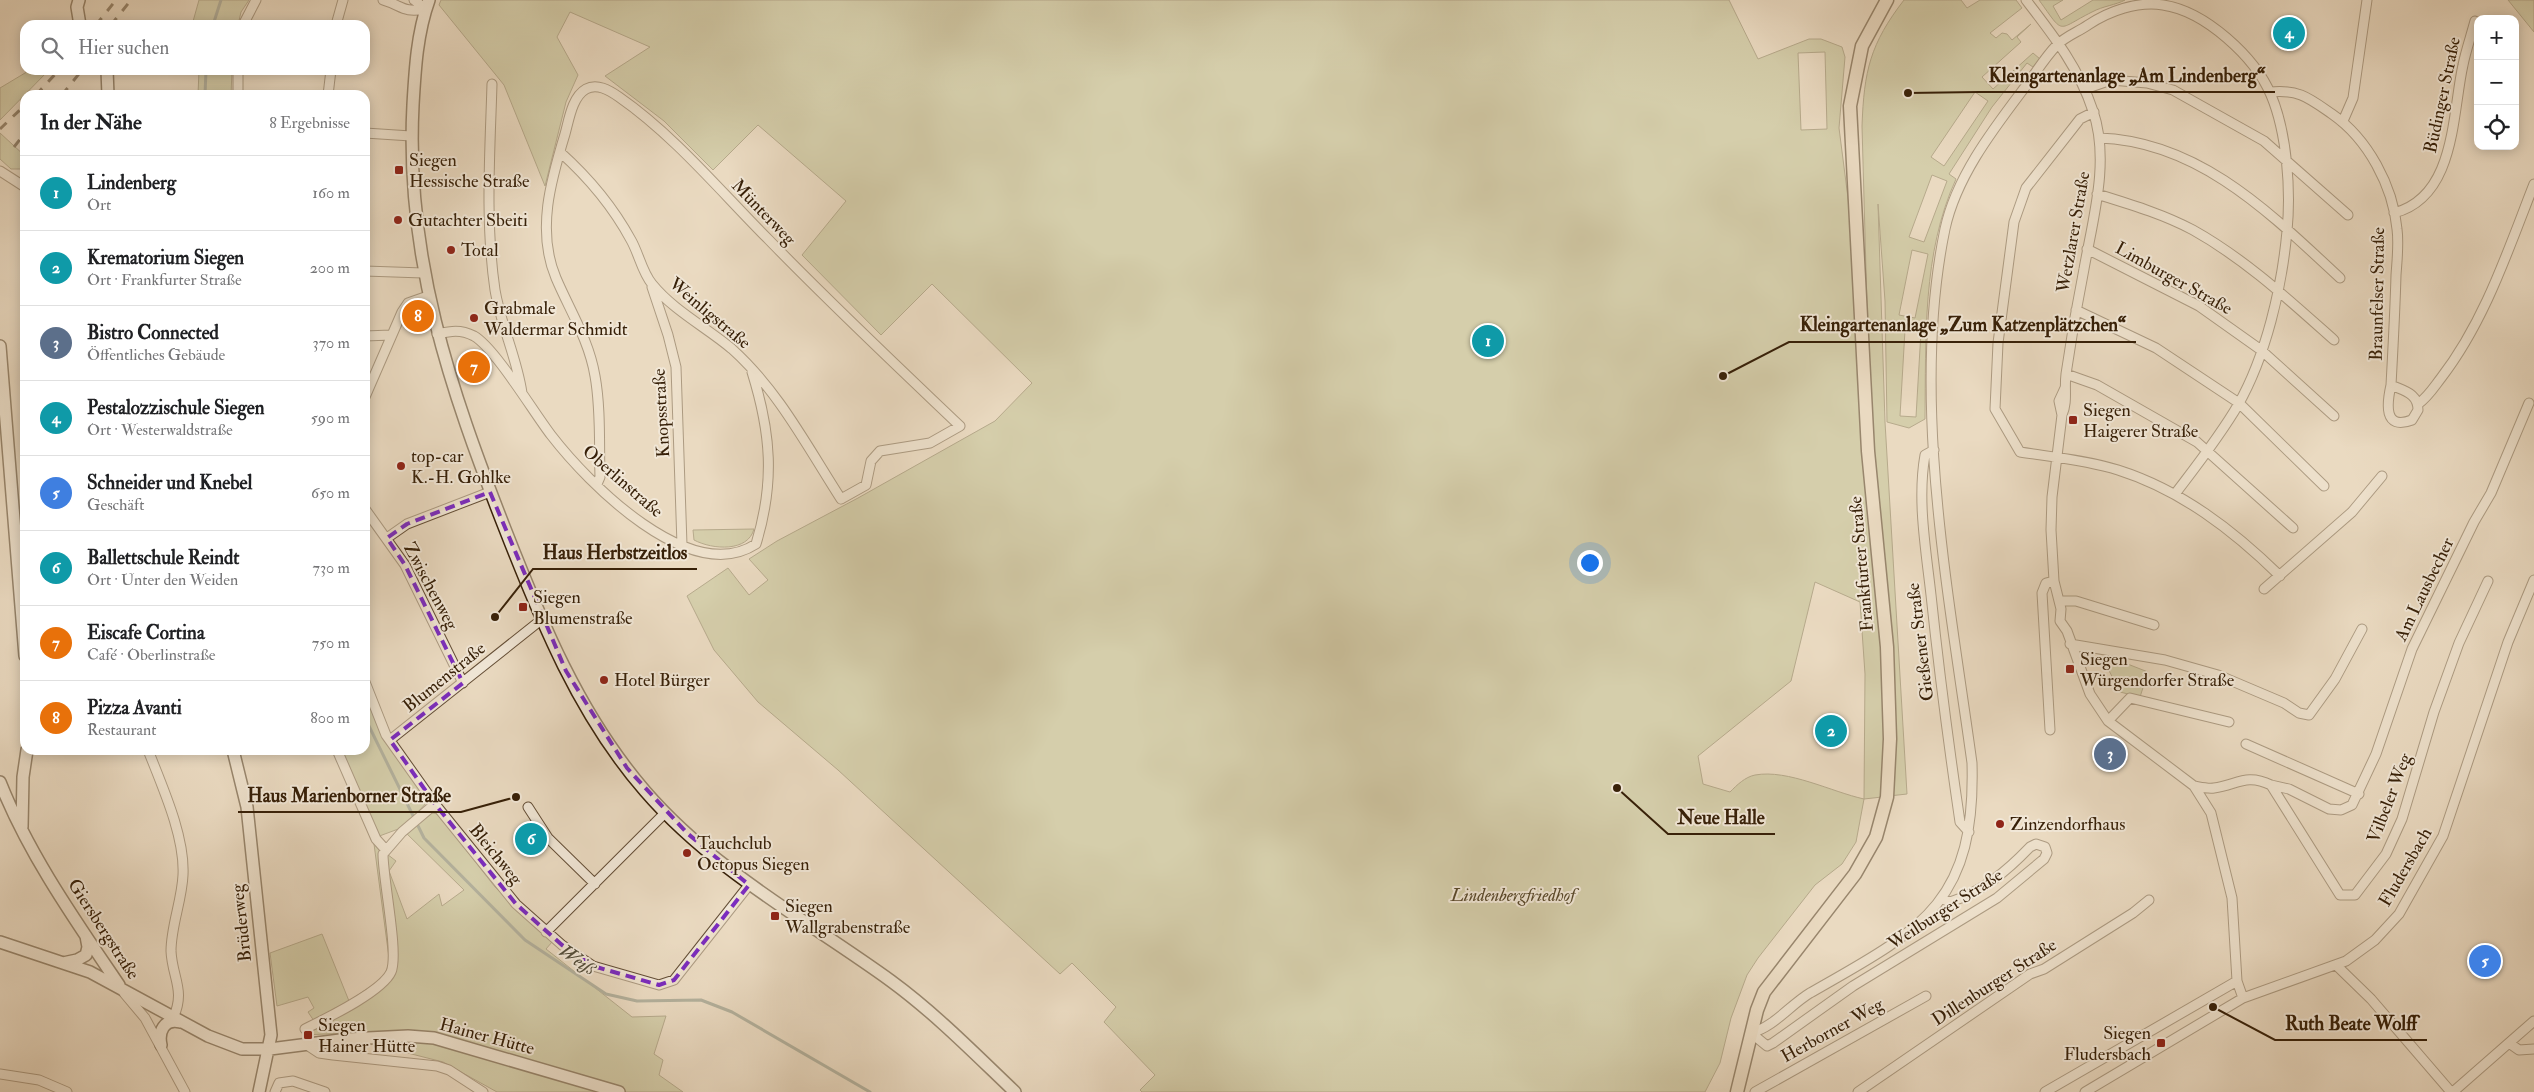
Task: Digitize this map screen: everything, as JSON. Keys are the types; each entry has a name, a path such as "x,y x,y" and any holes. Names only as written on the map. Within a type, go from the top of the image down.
{"main road":[{"name":"Frankfurter Straße","path":"1737,1092 1751,1033 1764,992 1855,874 1876,837 1887,797 1890,739 1887,647 1868,450 1850,106 1862,46 1887,0"}],"street":[{"path":"79,0 77,7 79,20"},
{"path":"246,20 256,0"},
{"path":"337,20 342,0"},
{"path":"388,0 400,9 413,11 427,5"},
{"path":"414,0 427,5"},
{"name":"Wetzlarer Straße","path":"2026,0 2071,61 2085,89 2094,112 2101,163 2064,388 2067,402 2062,415 2051,530 2054,581 2060,605 2068,618 2067,631 2070,644 2090,694 2108,721 2194,786 2211,813 2232,898 2237,981 2243,998"},
{"path":"2343,121 2353,98 2367,0"},
{"path":"427,5 415,77 411,136 415,207 423,273 437,334 490,492 541,620 566,671 613,748 645,792 665,813 707,852 748,885 890,980 922,1005 1015,1092"},
{"path":"2058,43 2101,16 2128,7 2163,5 2206,24 2232,41 2270,92 2277,112 2287,162 2287,229 2278,290 2262,350 2239,403 2175,494"},
{"name":"Büdinger Straße","path":"2394,213 2416,203 2432,186 2442,168 2448,150 2463,65 2474,28"},
{"name":"Gießener Straße","path":"1751,1033 1762,1030 1801,998 1911,931 1943,899 1958,870 1969,832 1973,796 1972,763 1943,552 1934,450 1932,326 1945,226 1958,188 2004,115 2058,43"},
{"path":"107,75 108,90"},
{"path":"238,75 238,90"},
{"path":"329,90 330,75"},
{"path":"2085,89 2110,80 2147,83 2173,90 2264,141 2348,215"},
{"name":"Oberlinstraße","path":"492,84 490,222 495,290 503,329 520,375 522,394"},
{"name":"Münterweg","path":"560,152 580,93 588,88 599,86 620,97 664,133 795,267 960,426 930,443 880,451 871,461 866,485 841,499"},
{"name":"Braunfelser Straße","path":"2270,92 2284,91 2302,94 2343,121 2369,153 2382,176 2398,230 2391,385 2387,411 2393,420 2404,423 2412,420 2418,410 2418,404 2412,394 2391,385"},
{"name":"Wetzlarer Straße","path":"2057,456 2020,452 1995,409 1998,343 2014,222 2018,205 2026,188 2080,119 2094,112"},
{"path":"370,132 411,136"},
{"path":"2099,138 2125,139 2176,154 2232,184 2287,229 2340,278"},
{"path":"560,152 549,195 547,240 555,276 582,330 596,377 600,477 597,484"},
{"name":"Weinligstraße","path":"560,152 589,179 611,206 632,242 650,282 666,299 732,349 766,384 841,499"},
{"path":"0,171 20,184"},
{"name":"Braunfelser Straße","path":"2418,404 2425,400 2450,367 2473,328 2504,260 2534,184"},
{"path":"2097,194 2144,209 2192,230 2237,258 2278,290 2334,340"},
{"name":"Limburger Straße","path":"2087,249 2199,306 2262,350 2334,416"},
{"path":"370,271 423,273"},
{"name":"Knopsstraße","path":"650,282 668,335 676,367 682,545"},
{"path":"370,385 391,335 408,303 428,296"},
{"path":"2076,310 2156,348 2239,403 2324,486"},
{"name":"Oberlinstraße","path":"437,334 457,330 475,337 522,394 551,435 597,484 643,524 682,545 721,555 747,550 756,544 762,519 770,468 762,404 751,369"},
{"path":"370,336 391,335"},
{"path":"0,346 20,594"},
{"path":"2066,374 2097,385 2197,442 2293,528"},
{"name":"Am Lausbecher","path":"2271,785 2289,790 2329,809 2341,810 2352,805 2359,794 2376,754 2412,649 2474,522 2491,493 2529,403"},
{"name":"Gießener Straße","path":"1934,450 1925,455 1922,470 1924,535 1960,822 1969,832"},
{"path":"2057,456 2118,470 2175,494 2219,521 2280,576"},
{"path":"2264,589 2352,512 2382,476"},
{"path":"386,538 407,524 490,492"},
{"name":"Zwischenweg","path":"370,516 405,565 463,683"},
{"name":"Fludersbach","path":"2085,1092 2243,998 2346,961 2374,940 2399,914 2443,836 2496,679 2534,580"},
{"path":"2050,730 2042,593 2046,583 2054,581"},
{"name":"Vilbeler Weg","path":"2271,785 2340,895 2355,895 2386,854 2402,819 2434,712 2459,643 2488,581"},
{"path":"2060,605 2076,601 2154,625"},
{"name":"Blumenstraße","path":"390,740 541,620"},
{"path":"2070,644 2164,660 2218,675 2284,703 2299,713 2309,715 2335,679 2362,629"},
{"name":"Bleichweg","path":"370,695 386,735 435,804 516,904 562,946 593,966 659,985 674,980 748,885"},
{"path":"2108,721 2130,698 2229,722"},
{"path":"2246,744 2359,794"},
{"path":"22,832 23,777 26,755"},
{"path":"150,755 179,837 183,861 183,884 171,949 180,994 177,1020 164,1025 159,1038 161,1045"},
{"name":"Brüderweg","path":"234,755 246,807 271,1035 270,1049 261,1074 259,1092"},
{"path":"339,755 376,839 385,849"},
{"path":"2,787 18,784 23,777"},
{"path":"2194,786 2213,788 2243,779 2271,785"},
{"name":"Giersbergstraße","path":"2,787 22,832 120,987 145,1018 185,1092"},
{"path":"305,1029 341,1012 386,980 391,972 393,950 383,854 385,849 402,832 435,804"},
{"path":"528,807 548,838 595,884"},
{"path":"546,932 665,813"},
{"name":"Weilburger Straße","path":"1751,1033 1767,1046 1773,1043 1853,986 1997,898 2044,858 2046,853 2045,847 2036,844 2030,847 1992,882 1971,894 1950,902 1943,899"},
{"name":"Dillenburger Straße","path":"1858,1092 2030,974 2044,969 2132,913 2149,900"},
{"path":"63,963 77,960 86,955 88,946 83,930"},
{"name":"Hainer Hütte","path":"0,942 87,971 120,987 177,1020 231,1046 253,1050 408,1036 434,1038 618,1092"},
{"path":"2336,965 2371,1000 2452,1092 2534,1022"},
{"path":"2045,1092 2237,981"},
{"name":"Herborner Weg","path":"1755,1092 1926,996"},
{"path":"2509,1042 2519,1050 2534,1049"},
{"path":"307,1045 319,1053 437,1066 449,1070 483,1092"},
{"path":"0,1074 39,1080 68,1092"},
{"path":"275,1092 279,1083 287,1080 325,1092"}],"highlighted area":[{"path":"490,492 566,671 627,768 687,833 749,885 674,980 659,985 593,966 562,945 516,904 435,804 390,740 463,683 405,565 387,538 407,524"}],"green space":[{"path":"199,0 249,0 241,12 239,20 193,20"},
{"name":"Lindenbergfriedhof","path":"441,0 1729,0 1758,59 1809,39 1821,39 1842,47 1845,57 1839,128 1849,206 1863,451 1882,646 1885,738 1882,797 1864,799 1856,842 1842,864 1815,885 1747,975 1731,1018 1720,1063 1705,1092 1142,1092 1140,1090 1155,1075 1104,1022 1116,1007 1072,963 1060,974 838,770 758,702 714,650 687,596 728,568 749,595 768,580 749,559 777,541 995,421 1032,383 932,284 881,335 802,255 846,201 758,125 713,170 664,121 605,76 650,47 570,12 557,37 578,75 566,102 545,186 504,85 439,5","holes":["1825,52 1827,129 1801,130 1798,53","1815,582 1860,602 1865,674 1864,799 1796,778 1768,774 1755,775 1748,778 1730,792 1703,784 1698,756 1791,681"]},
{"path":"1904,0 1961,0 1967,8 1980,0 2016,0 2022,8 1990,33 1996,38 2002,33 2007,34 2012,40 2031,24 2017,37 2021,42 1982,77 1993,89 2033,53 2040,59 2033,67 2027,63 1992,107 1949,174 1956,179 1945,207 1937,236 1928,297 1925,419 1909,428 1887,422 1885,301 1878,204 1885,422 1907,794 1889,796 1871,450 1862,126 1867,74 1871,59 1883,31","holes":["1975,92 1988,101 1944,166 1931,157","1932,175 1947,181 1924,242 1909,237","1912,250 1928,254 1915,318 1899,315","1905,330 1921,331 1916,417 1900,416"]},
{"path":"2039,0 2063,0 2053,6 2061,20 2093,0 2125,0 2096,10 2066,26 2062,26 2053,20"},
{"path":"2508,0 2534,0 2534,32"},
{"path":"22,75 44,75 29,90 20,90 20,100 0,120 0,88"},
{"path":"199,75 232,75 231,90 198,90"},
{"path":"0,133 20,151 20,169 11,169 0,159"},
{"path":"754,529 745,542 729,547 711,546 694,540 693,530"},
{"path":"2102,657 2148,672 2140,697 2120,692"},
{"path":"370,702 378,723 428,801 418,812 420,822 432,813 438,814 495,887 552,942 546,949 632,1017 666,1016 654,1054 663,1060 659,1075 683,1092 497,1092 443,1062 388,1048 377,1032 302,1035 314,1021 308,1012 314,1008 308,997 277,1006 270,953 322,934 349,1001 391,973 374,844 396,861 389,871 407,919 439,894 442,906 464,890 401,828 374,838 334,755 370,755"}],"waterway":[{"name":"Weiß","path":"215,20 221,0"},
{"name":"Weiß","path":"205,90 206,75"},
{"name":"Weiß","path":"370,728 424,838 525,940 606,994 637,1001 701,1000 732,1012 870,1092"}],"railway":[{"path":"100,20 116,0"},
{"path":"115,20 131,0"},
{"path":"41,90 54,75"},
{"path":"66,90 78,75"},
{"path":"0,129 20,110"},
{"path":"14,147 20,139"}],"place":[{"name":"Pestalozzischule Siegen","path":"2289,33"},
{"name":"Kleingartenanlage „Am Lindenberg“","path":"1908,93"},
{"name":"Siegen Hessische Straße","path":"399,170"},
{"name":"Gutachter Sbeiti","path":"398,220"},
{"name":"Total","path":"451,250"},
{"name":"Pizza Avanti","path":"418,316"},
{"name":"Grabmale Waldermar Schmidt","path":"474,318"},
{"name":"Lindenberg","path":"1488,341"},
{"name":"Eiscafe Cortina","path":"474,367"},
{"name":"Kleingartenanlage „Zum Katzenplätzchen“","path":"1723,376"},
{"name":"Siegen Haigerer Straße","path":"2073,420"},
{"name":"top-car K.-H. Gohlke","path":"401,466"},
{"name":"Siegen Blumenstraße","path":"523,607"},
{"name":"Haus Herbstzeitlos","path":"495,617"},
{"name":"Siegen Würgendorfer Straße","path":"2070,669"},
{"name":"Hotel Bürger","path":"604,680"},
{"name":"Krematorium Siegen","path":"1831,731"},
{"name":"Bistro Connected","path":"2110,754"},
{"name":"Neue Halle","path":"1617,788"},
{"name":"Haus Marienborner Straße","path":"516,797"},
{"name":"Zinzendorfhaus","path":"2000,824"},
{"name":"Ballettschule Reindt","path":"531,839"},
{"name":"Tauchclub Octopus Siegen","path":"687,853"},
{"name":"Siegen Wallgrabenstraße","path":"775,916"},
{"name":"Schneider und Knebel","path":"2485,961"},
{"name":"Ruth Beate Wolff","path":"2213,1007"},
{"name":"Siegen Hainer Hütte","path":"308,1035"},
{"name":"Siegen Fludersbach","path":"2161,1043"}]}
